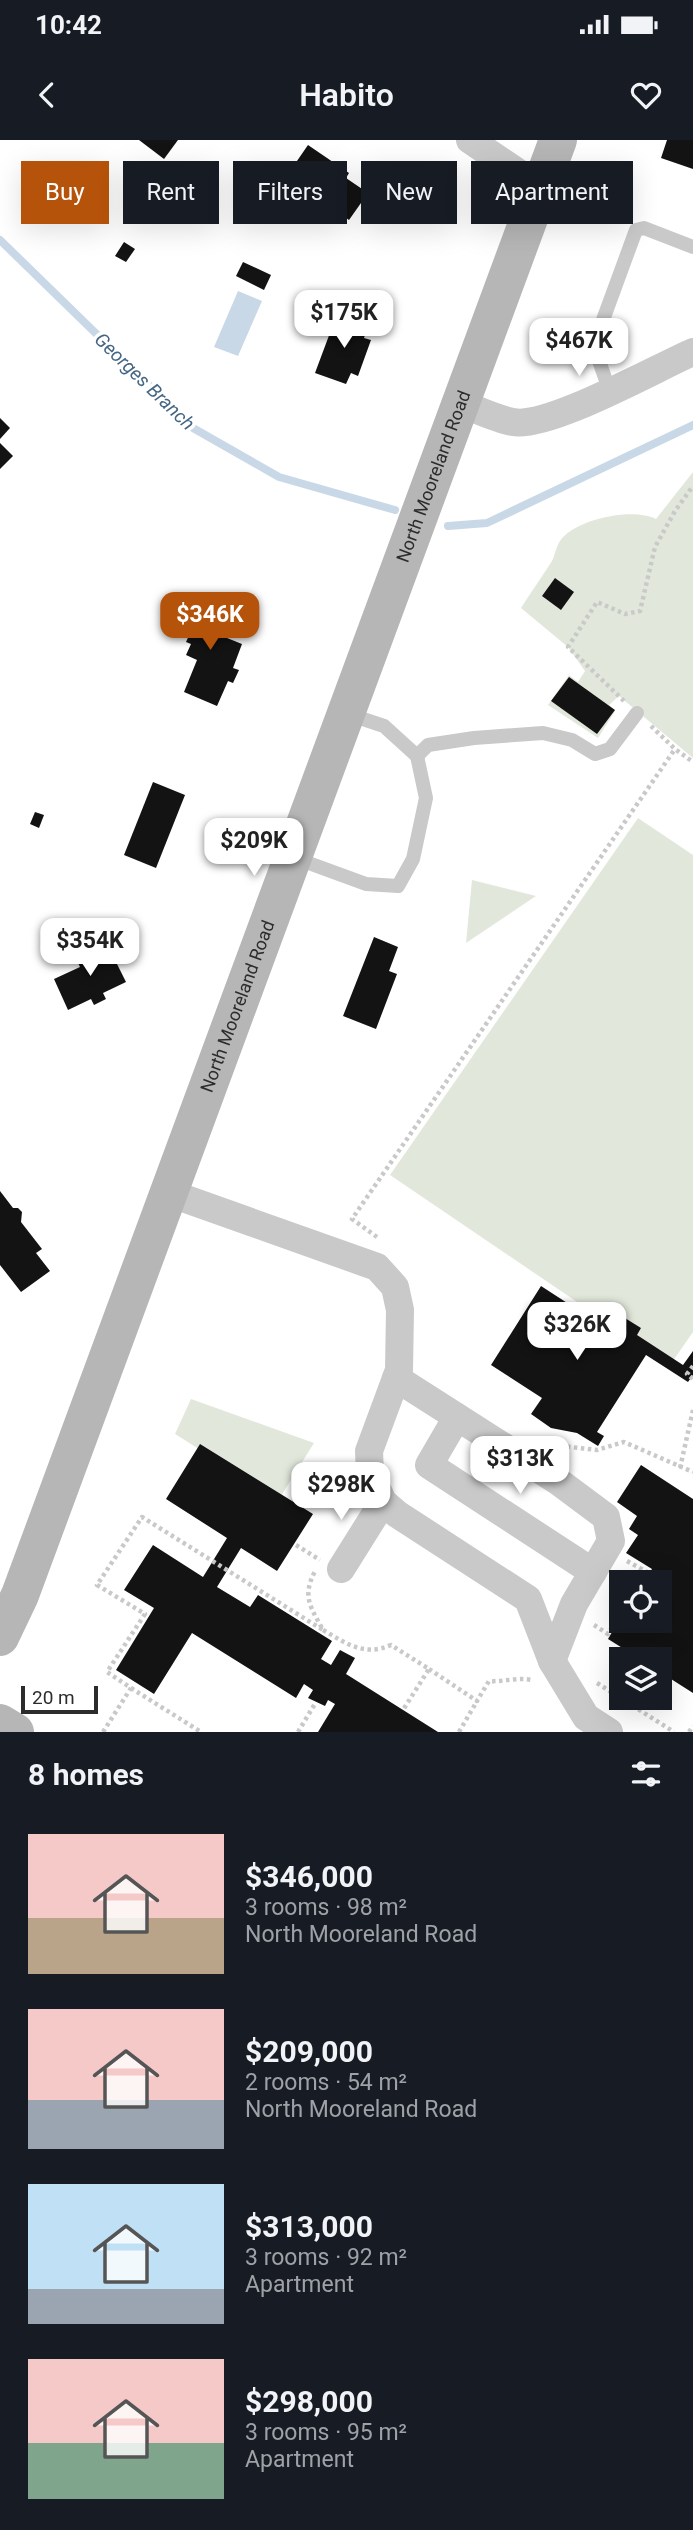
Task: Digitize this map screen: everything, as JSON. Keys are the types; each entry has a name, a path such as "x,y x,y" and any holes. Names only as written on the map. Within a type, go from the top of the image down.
{"street":[{"path":"470,140 501,161"},
{"name":"North Mooreland Road","path":"551,161 558,140"},
{"name":"North Mooreland Road","path":"0,1637 20,1595 528,224"},
{"path":"462,404 513,422 545,418 610,392 693,352"},
{"path":"169,1193 377,1267 395,1287 400,1310 399,1370 369,1451 370,1473 383,1502 397,1514 528,1599 546,1673 586,1717 609,1732"},
{"path":"396,1378 559,1482 607,1517 611,1541 574,1604 546,1673"},
{"path":"457,1417 429,1465 593,1572"},
{"path":"341,1569 383,1502"},
{"path":"0,1723 15,1732"}],"lane":[{"path":"610,392 598,358 596,339 636,230 644,228 693,247"},
{"path":"293,858 366,884 398,886 413,859 426,798 417,756 384,726 346,713"},
{"path":"417,756 428,745 474,738 543,733 572,740 595,754 610,749 637,713"}],"path":[{"path":"693,486 675,510 655,547 640,611 625,614 597,601 568,647 675,749 693,762"},
{"path":"382,1241 352,1219 675,749"},
{"path":"693,1366 687,1374 693,1379"},
{"path":"680,1468 693,1410"},
{"path":"555,1454 545,1446 597,1450 624,1442 693,1472"},
{"path":"201,1732 107,1672 145,1614 97,1585 142,1517 357,1649 382,1648 391,1644 477,1701"},
{"path":"296,1545 320,1560 308,1585 308,1602 323,1630"},
{"path":"620,1556 644,1570"},
{"path":"585,1618 609,1632"},
{"path":"403,1710 429,1669"},
{"path":"459,1732 489,1682 502,1682 519,1677 536,1680 546,1673"},
{"path":"591,1679 674,1732"},
{"path":"103,1732 131,1688"},
{"path":"298,1732 316,1702"},
{"path":"689,1732 693,1726"}],"shaded area":[{"path":"693,472 693,758 619,696 609,705 615,711 598,738 548,705 569,675 578,682 585,671 568,647 521,608 567,533 605,517 633,514 656,519"},
{"path":"638,818 693,855 693,1332 670,1365 390,1175"},
{"path":"472,880 536,896 466,943"},
{"path":"191,1399 314,1443 279,1499 175,1434"}],"water":[{"path":"238,291 262,301 238,356 214,347"}],"building":[{"path":"139,140 178,140 164,159"},
{"path":"667,140 693,140 693,169 661,158"},
{"path":"308,145 331,161 297,161"},
{"path":"347,179 361,188 361,203 349,220"},
{"path":"124,242 135,249 126,262 115,256"},
{"path":"243,262 271,275 264,290 236,276"},
{"path":"337,314 368,325 364,338 371,340 358,376 351,373 346,384 315,373"},
{"path":"0,418 10,428 0,439"},
{"path":"0,443 13,456 0,469"},
{"path":"555,578 574,592 561,610 542,596"},
{"path":"198,595 227,607 217,634 242,644 233,668 239,670 233,683 228,681 217,706 184,692 197,660 186,655 191,644 186,642 193,627 185,624"},
{"path":"569,677 615,710 597,734 551,701"},
{"path":"153,782 185,795 156,868 124,855"},
{"path":"35,812 44,815 39,828 30,824"},
{"path":"374,937 398,947 389,971 397,974 376,1029 343,1016"},
{"path":"95,943 101,957 111,952 126,982 103,993 106,999 94,1005 91,999 68,1010 54,979 80,967 74,954"},
{"path":"0,1191 13,1208 22,1212 21,1222 42,1249 36,1253 50,1271 21,1292 0,1265"},
{"path":"541,1286 578,1310 584,1302 597,1310 620,1315 641,1328 637,1335 683,1365 693,1351 693,1375 688,1382 646,1355 597,1432 604,1436 598,1446 577,1433 551,1428 531,1414 542,1398 491,1365"},
{"path":"200,1444 313,1514 277,1571 241,1548 217,1587 250,1607 258,1595 332,1641 321,1659 331,1665 340,1650 355,1658 346,1674 438,1732 318,1732 335,1704 328,1700 325,1706 308,1698 313,1690 304,1684 296,1698 192,1633 154,1694 116,1670 154,1608 124,1590 153,1545 203,1577 227,1538 166,1499"},
{"path":"641,1465 693,1499 693,1693 672,1680 672,1647 621,1647 608,1639 611,1633 672,1633 672,1570 651,1570 626,1553 638,1535 629,1529 637,1516 617,1502"}],"waterway":[{"name":"Georges Branch","path":"0,240 193,428 279,477 395,510"},
{"name":"Georges Branch","path":"448,526 487,523 693,425"}]}
